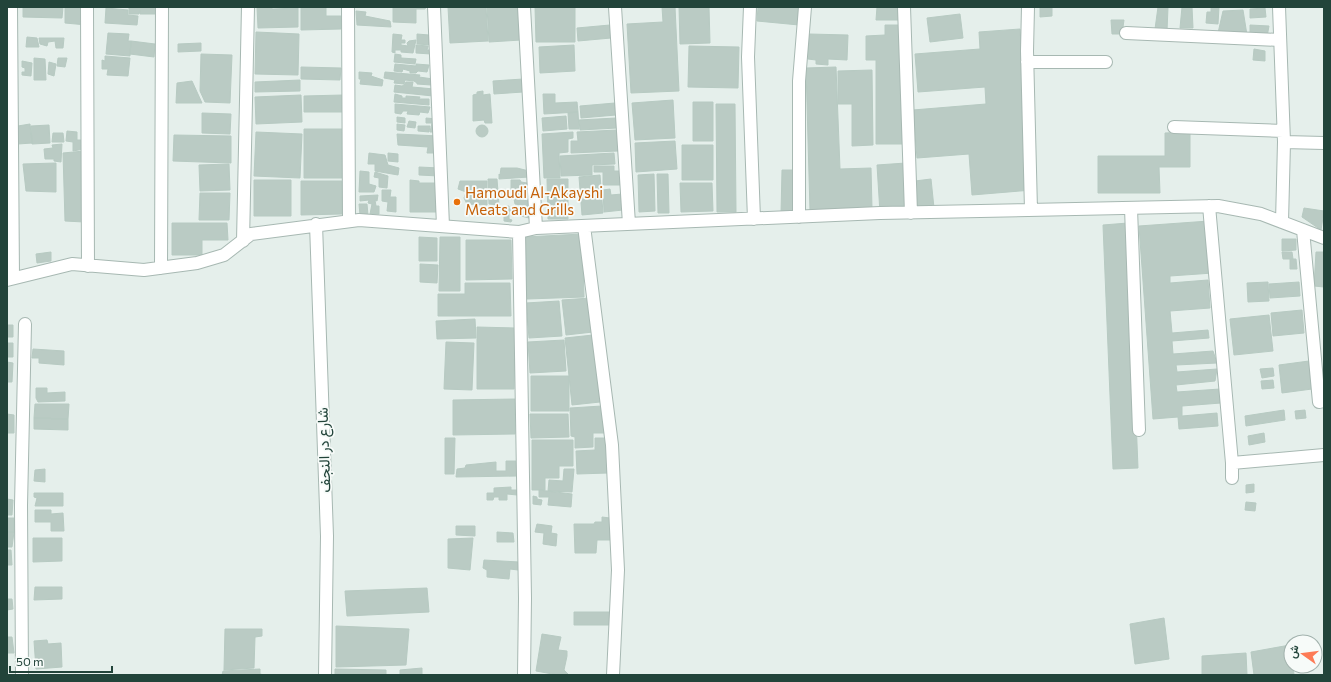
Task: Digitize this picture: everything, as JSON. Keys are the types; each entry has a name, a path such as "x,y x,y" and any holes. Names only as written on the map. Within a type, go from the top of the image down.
{"street":[{"path":"11,7 10,279 72,264 144,270 197,263 224,255 251,234 316,224 359,220 519,232 536,228 799,217 1218,206 1261,214 1324,238"},
{"path":"87,7 88,266"},
{"path":"161,268 162,7"},
{"path":"243,241 248,7"},
{"path":"348,7 349,221"},
{"path":"434,7 444,226"},
{"path":"524,7 536,228"},
{"path":"615,7 629,224"},
{"path":"750,7 748,57 754,219"},
{"path":"799,217 799,81 805,7"},
{"path":"904,7 911,213"},
{"path":"1028,7 1027,62 1031,210"},
{"path":"1279,7 1284,136 1282,222"},
{"path":"1126,33 1280,40"},
{"path":"1027,62 1106,62"},
{"path":"1174,127 1284,136 1324,143"},
{"path":"1209,206 1232,463 1232,478"},
{"path":"1131,208 1139,430"},
{"name":"شارع در النجف","path":"316,224 327,536 325,675"},
{"path":"584,226 612,445 618,570 613,675"},
{"path":"1303,230 1319,402 1324,401"},
{"path":"519,232 525,598 524,675"},
{"path":"22,675 20,505 25,324"},
{"path":"1232,463 1324,455"}],"building":[{"path":"23,7 63,7 62,18 23,17"},
{"path":"65,7 86,7 87,25 65,23"},
{"path":"129,7 155,7 155,14 140,14 140,10 139,14 129,14"},
{"path":"257,7 272,7 272,9 298,8 298,27 258,28"},
{"path":"301,7 326,7 326,16 341,16 341,29 301,30"},
{"path":"393,7 426,7 425,9 416,9 416,23 393,22"},
{"path":"448,7 486,7 488,41 450,43"},
{"path":"487,7 519,7 521,40 489,42"},
{"path":"535,7 575,7 575,42 536,42"},
{"path":"662,7 675,7 679,91 631,93 627,24 663,22"},
{"path":"679,7 709,7 710,43 680,44"},
{"path":"758,7 800,7 799,25 757,21"},
{"path":"877,7 901,7 901,20 876,20"},
{"path":"1040,7 1052,7 1052,16 1040,17"},
{"path":"1158,7 1168,7 1167,31 1155,29"},
{"path":"1182,7 1192,7 1193,28 1180,28"},
{"path":"1211,7 1219,7 1218,24 1206,23 1207,12 1211,12"},
{"path":"106,8 128,10 128,15 138,16 137,25 105,23"},
{"path":"1265,8 1266,17 1250,18 1250,9"},
{"path":"1243,10 1247,35 1218,33 1223,11"},
{"path":"356,11 366,12 365,16 390,21 391,27 357,25"},
{"path":"960,14 963,38 930,42 927,18"},
{"path":"1111,20 1124,20 1122,34 1112,34"},
{"path":"610,25 611,38 578,41 577,28"},
{"path":"885,25 902,25 903,144 876,144 876,60 866,60 866,36 885,35"},
{"path":"1250,25 1269,26 1267,37 1250,36"},
{"path":"1020,29 1032,190 972,195 969,154 917,158 913,110 986,104 985,87 918,92 915,54 980,49 979,32"},
{"path":"256,32 299,34 298,75 255,74"},
{"path":"108,33 129,34 128,41 131,41 130,56 106,54"},
{"path":"393,34 402,35 401,40 405,40 405,43 401,43 401,45 408,46 407,43 409,41 416,40 413,53 401,52 401,50 395,50 395,53 392,52"},
{"path":"417,34 429,35 429,38 433,38 432,45 417,44"},
{"path":"809,34 848,35 847,60 828,59 828,65 816,64 816,60 808,59"},
{"path":"27,37 37,38 39,47 26,47"},
{"path":"39,38 64,38 63,48 56,48 55,41 48,42 47,46 40,44"},
{"path":"131,41 155,44 154,57 130,54"},
{"path":"201,43 201,51 178,52 178,44"},
{"path":"416,45 428,46 427,50 432,50 431,54 416,53"},
{"path":"574,45 575,71 540,73 539,47"},
{"path":"689,46 739,47 738,88 688,87"},
{"path":"1254,49 1265,51 1265,61 1253,60"},
{"path":"201,54 232,55 230,103 205,102 200,91"},
{"path":"395,54 401,55 401,58 416,59 415,64 394,62"},
{"path":"105,56 130,58 128,76 107,75 108,69 102,69 102,60 105,61"},
{"path":"34,58 45,59 46,80 34,80"},
{"path":"58,58 67,58 65,67 57,66"},
{"path":"22,61 32,63 31,76 22,75 22,72 25,72 25,68 22,67"},
{"path":"49,62 56,64 54,76 48,74"},
{"path":"395,64 416,66 416,64 429,65 427,72 418,71 416,73 410,73 410,71 403,69 402,72 394,71"},
{"path":"301,67 341,68 340,80 301,79"},
{"path":"836,67 840,169 871,168 872,209 810,211 806,68"},
{"path":"872,70 873,145 852,146 852,104 838,104 838,71"},
{"path":"359,72 372,73 371,76 383,80 382,86 360,84 361,79 359,79"},
{"path":"385,72 420,75 419,77 433,79 431,85 417,84 414,81 405,80 404,84 394,83 395,80 384,78"},
{"path":"523,79 523,92 494,94 493,81"},
{"path":"300,80 300,91 255,92 255,82"},
{"path":"192,81 202,103 176,103 177,83"},
{"path":"406,82 413,82 412,87 434,89 433,96 394,92 395,85 402,86"},
{"path":"483,91 483,95 490,94 492,123 485,123 484,120 473,121 473,95 477,94 477,92"},
{"path":"395,94 402,96 402,98 406,98 406,96 420,97 419,99 429,99 429,105 394,102"},
{"path":"543,94 555,94 555,103 577,102 578,112 544,114"},
{"path":"301,95 302,122 256,124 255,97"},
{"path":"343,95 343,112 304,112 304,96"},
{"path":"673,100 675,138 635,140 632,103"},
{"path":"693,102 713,102 713,141 693,141"},
{"path":"615,103 616,115 581,118 580,106"},
{"path":"395,104 430,107 428,113 420,112 419,115 407,114 408,111 403,111 401,114 395,113"},
{"path":"716,104 735,104 736,212 717,212"},
{"path":"578,112 579,129 569,129 568,113"},
{"path":"202,113 231,114 230,134 202,133"},
{"path":"566,116 567,129 543,131 542,118"},
{"path":"397,117 405,118 405,123 397,122"},
{"path":"426,118 437,119 437,132 430,132 432,123 426,123"},
{"path":"616,118 617,128 580,130 579,120"},
{"path":"409,121 416,122 415,128 407,127"},
{"path":"30,124 32,143 18,144 18,126"},
{"path":"397,124 405,125 404,131 397,130"},
{"path":"49,125 50,143 32,144 31,126"},
{"path":"484,125 487,126 487,136 480,137 477,136 476,129 477,126"},
{"path":"418,126 430,126 429,132 418,131"},
{"path":"304,129 342,129 342,178 304,178"},
{"path":"617,130 618,151 571,153 571,141 578,141 577,132"},
{"path":"67,131 77,132 77,140 83,140 84,149 73,151 73,142 66,141"},
{"path":"256,132 302,134 300,178 254,176"},
{"path":"573,132 573,138 568,139 568,152 559,153 560,178 544,178 542,134"},
{"path":"1190,132 1190,167 1159,167 1160,193 1098,193 1098,156 1165,156 1165,133"},
{"path":"53,133 63,133 64,142 52,142"},
{"path":"397,134 439,136 437,153 427,153 428,147 398,145"},
{"path":"174,135 231,136 231,163 173,161"},
{"path":"675,141 677,169 636,172 635,143"},
{"path":"62,144 61,162 54,161 54,159 45,159 44,149 53,148 52,145"},
{"path":"682,145 713,145 713,180 682,180"},
{"path":"84,151 84,222 65,221 63,153"},
{"path":"369,153 385,155 388,165 399,168 398,175 375,171 375,164 368,164"},
{"path":"388,153 398,154 398,162 388,161"},
{"path":"614,153 615,164 592,165 592,175 561,176 560,156"},
{"path":"56,163 56,192 26,191 23,164"},
{"path":"906,163 909,211 880,213 877,165"},
{"path":"229,164 230,190 200,191 199,165"},
{"path":"594,166 614,166 614,171 620,171 620,185 603,185 603,172 594,172"},
{"path":"419,167 440,168 439,176 419,175"},
{"path":"501,168 517,168 529,171 529,177 499,179"},
{"path":"782,170 795,170 794,214 781,214"},
{"path":"360,171 369,172 369,184 376,186 374,192 359,192"},
{"path":"375,172 388,176 387,188 379,187 379,178 374,177"},
{"path":"654,174 655,211 639,212 638,175"},
{"path":"657,174 668,174 669,213 658,213"},
{"path":"600,175 603,213 582,215 579,177"},
{"path":"488,179 497,179 499,205 489,204"},
{"path":"547,179 568,179 568,219 548,219"},
{"path":"931,179 934,208 918,209 915,181"},
{"path":"254,180 291,180 291,216 254,216"},
{"path":"410,180 419,181 419,183 436,183 436,212 410,212"},
{"path":"511,180 520,180 521,182 527,183 526,187 524,186 524,190 528,190 526,196 522,197 521,200 530,201 529,207 521,207 521,205 515,204 514,199 511,199"},
{"path":"301,181 342,181 342,214 301,215"},
{"path":"460,181 487,181 487,205 467,204 464,198 466,192 458,189"},
{"path":"680,183 712,183 713,211 681,212"},
{"path":"610,189 611,195 622,194 623,210 604,212 603,190"},
{"path":"382,190 391,190 390,197 396,197 396,212 387,211 388,202 382,201"},
{"path":"200,193 230,193 229,220 199,220"},
{"path":"378,195 377,201 375,200 376,206 379,206 379,214 370,214 372,204 368,203 369,200 360,201 360,196"},
{"path":"359,204 367,204 368,215 360,215"},
{"path":"509,206 511,211 509,211 509,219 512,220 511,222 504,221 504,207"},
{"path":"1304,208 1324,211 1321,230 1302,217"},
{"path":"522,210 527,210 526,212 528,213 529,210 530,211 529,218 521,216"},
{"path":"1209,221 1213,273 1170,276 1170,283 1208,280 1210,308 1170,311 1172,333 1208,330 1209,338 1172,341 1173,354 1213,351 1217,363 1176,365 1177,372 1217,369 1215,381 1176,385 1177,392 1220,389 1221,403 1182,406 1182,416 1217,413 1218,426 1179,429 1178,417 1153,419 1139,226"},
{"path":"172,223 227,223 228,240 202,240 202,255 172,255"},
{"path":"1128,223 1138,468 1113,469 1103,225"},
{"path":"582,234 584,297 527,299 525,237"},
{"path":"419,237 437,238 437,261 419,261"},
{"path":"440,237 460,237 460,291 439,291"},
{"path":"1282,239 1296,239 1296,250 1282,251"},
{"path":"466,240 511,240 512,279 466,280"},
{"path":"51,252 51,261 37,263 36,254"},
{"path":"1282,252 1292,252 1293,259 1283,259"},
{"path":"1316,252 1324,252 1324,287 1314,286"},
{"path":"1290,259 1296,259 1297,269 1290,269"},
{"path":"420,264 438,265 437,283 420,282"},
{"path":"1268,282 1269,301 1248,302 1247,283"},
{"path":"1299,282 1300,296 1270,298 1269,284"},
{"path":"465,283 510,283 511,316 438,316 438,294 465,294"},
{"path":"590,298 593,332 566,335 562,300"},
{"path":"559,301 562,336 529,338 526,303"},
{"path":"1302,310 1304,333 1273,336 1271,313"},
{"path":"1269,315 1273,351 1234,355 1230,319"},
{"path":"475,319 476,338 437,339 436,321"},
{"path":"7,325 13,325 13,337 7,337"},
{"path":"477,327 515,328 514,389 477,389"},
{"path":"593,335 600,402 572,405 565,338"},
{"path":"564,340 566,371 530,373 528,342"},
{"path":"446,342 474,343 472,390 444,389"},
{"path":"7,343 13,343 13,357 8,357"},
{"path":"33,349 64,351 64,365 39,363 39,358 32,358"},
{"path":"1309,361 1312,389 1282,393 1279,365"},
{"path":"7,362 13,363 12,382 7,382"},
{"path":"1273,368 1274,376 1262,378 1260,369"},
{"path":"531,376 569,376 569,411 531,411"},
{"path":"1273,380 1274,388 1262,389 1261,381"},
{"path":"36,388 47,388 47,393 65,392 65,401 38,402 36,398"},
{"path":"515,399 515,434 453,435 453,400"},
{"path":"35,404 69,404 68,419 34,418"},
{"path":"602,406 604,433 593,433 593,447 575,448 575,437 571,436 570,408"},
{"path":"1284,410 1285,420 1246,426 1245,416"},
{"path":"1305,410 1306,418 1296,419 1295,411"},
{"path":"7,414 14,415 14,433 7,433"},
{"path":"530,414 568,414 569,437 531,438"},
{"path":"34,418 68,419 68,430 34,429"},
{"path":"1264,433 1265,442 1249,445 1248,436"},
{"path":"445,438 455,438 454,474 445,474"},
{"path":"595,438 606,438 608,473 577,474 576,451 595,450"},
{"path":"532,440 573,440 573,466 559,466 559,478 545,478 545,490 532,490"},
{"path":"506,461 516,461 517,476 456,477 457,469 465,468 466,465 496,462 496,471 506,471"},
{"path":"45,469 45,482 34,481 35,470"},
{"path":"564,469 574,469 572,492 548,491 549,480 563,481"},
{"path":"1254,484 1254,492 1246,493 1246,485"},
{"path":"511,487 511,490 517,490 517,495 507,494 507,500 499,500 499,497 494,497 493,500 487,500 487,493 494,493 494,488"},
{"path":"539,490 572,494 571,507 548,505 549,497 539,497"},
{"path":"34,493 63,493 63,506 35,506 37,498 34,497"},
{"path":"533,496 542,500 541,505 533,504"},
{"path":"7,499 13,500 12,515 7,515"},
{"path":"1246,502 1256,503 1255,511 1245,510"},
{"path":"35,510 51,510 51,514 63,513 64,531 51,531 51,522 35,522"},
{"path":"602,517 610,518 613,540 597,540 596,553 575,553 574,524 594,524 595,522 602,522"},
{"path":"7,518 14,518 14,532 7,532"},
{"path":"537,524 552,526 551,533 557,534 556,546 543,544 544,533 535,532"},
{"path":"456,526 475,526 475,536 456,535"},
{"path":"7,532 14,532 12,547 7,547"},
{"path":"497,532 513,533 514,542 497,542"},
{"path":"33,538 62,538 62,561 33,562"},
{"path":"473,538 470,570 448,568 448,539"},
{"path":"7,550 11,550 12,565 7,565"},
{"path":"484,560 519,562 518,570 510,569 509,579 487,577 487,570 483,568"},
{"path":"35,587 62,587 62,599 34,600"},
{"path":"427,588 429,612 347,616 345,591"},
{"path":"7,599 12,599 13,609 7,610"},
{"path":"574,612 612,612 609,625 574,625"},
{"path":"1164,618 1169,659 1135,664 1130,624"},
{"path":"336,626 409,629 406,665 336,667"},
{"path":"225,629 262,629 262,636 255,637 254,668 224,670"},
{"path":"542,634 561,637 558,650 567,651 564,670 569,675 558,675 536,671"},
{"path":"7,637 12,637 14,653 7,653"},
{"path":"47,640 48,644 61,643 62,667 36,669 34,641"},
{"path":"1283,646 1283,674 1294,675 1254,675 1251,652"},
{"path":"1246,653 1247,675 1202,675 1202,656"},
{"path":"422,668 422,675 400,675 400,670"},
{"path":"260,669 260,674 264,675 222,675 223,671"},
{"path":"335,669 386,670 386,675 335,675"}],"place":[{"name":"Hamoudi Al-Akayshi Meats and Grills","path":"457,202"}]}
